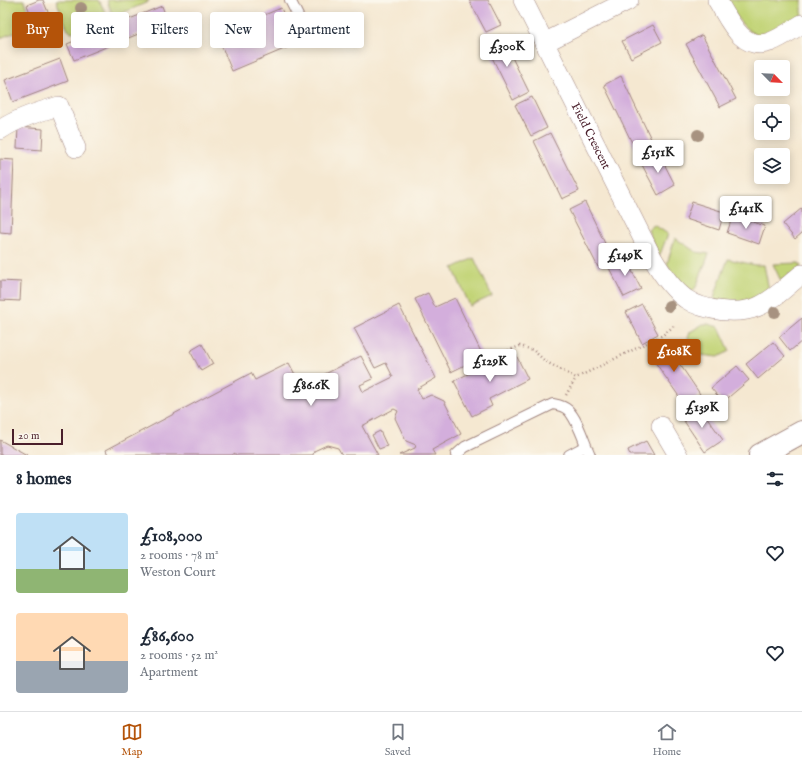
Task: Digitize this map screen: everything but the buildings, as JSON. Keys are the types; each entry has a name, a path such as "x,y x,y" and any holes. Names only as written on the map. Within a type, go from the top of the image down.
{"street":[{"name":"Field Crescent","path":"523,0 653,259 671,286 687,300 694,303 719,311 737,310 757,307 776,295 802,274"},
{"path":"544,43 629,0"},
{"path":"717,0 740,37 749,42 769,42 802,24"},
{"path":"0,130 16,120 36,112 59,106 76,148"},
{"path":"661,426 678,455"},
{"path":"760,455 782,450 802,432"}],"lane":[{"path":"290,0 296,12"},
{"path":"456,455 465,447 553,404 560,405 567,410 576,423 588,451 569,455"}],"path":[{"path":"560,405 576,378 663,335 675,325"},
{"path":"493,356 520,346 533,350 545,361 576,378"}],"green space":[{"path":"0,0 24,0 29,12 12,12 12,34 0,38"},
{"path":"56,0 99,0 105,12 71,12 71,32 68,30 63,18 63,12 61,12"},
{"path":"107,0 149,0 148,2 125,12 111,12"},
{"path":"727,0 802,0 802,15 773,34 762,36 749,31 743,25"},
{"path":"654,225 668,234 659,257 648,230"},
{"path":"675,238 696,252 709,254 696,287 692,292 681,284 667,264"},
{"path":"474,258 492,296 470,306 453,268"},
{"path":"728,259 755,265 764,265 769,290 757,299 732,304 714,301 715,294"},
{"path":"799,263 801,267 781,281 773,264"},
{"path":"703,324 719,327 730,351 718,357 701,355 688,338 690,332"}]}
